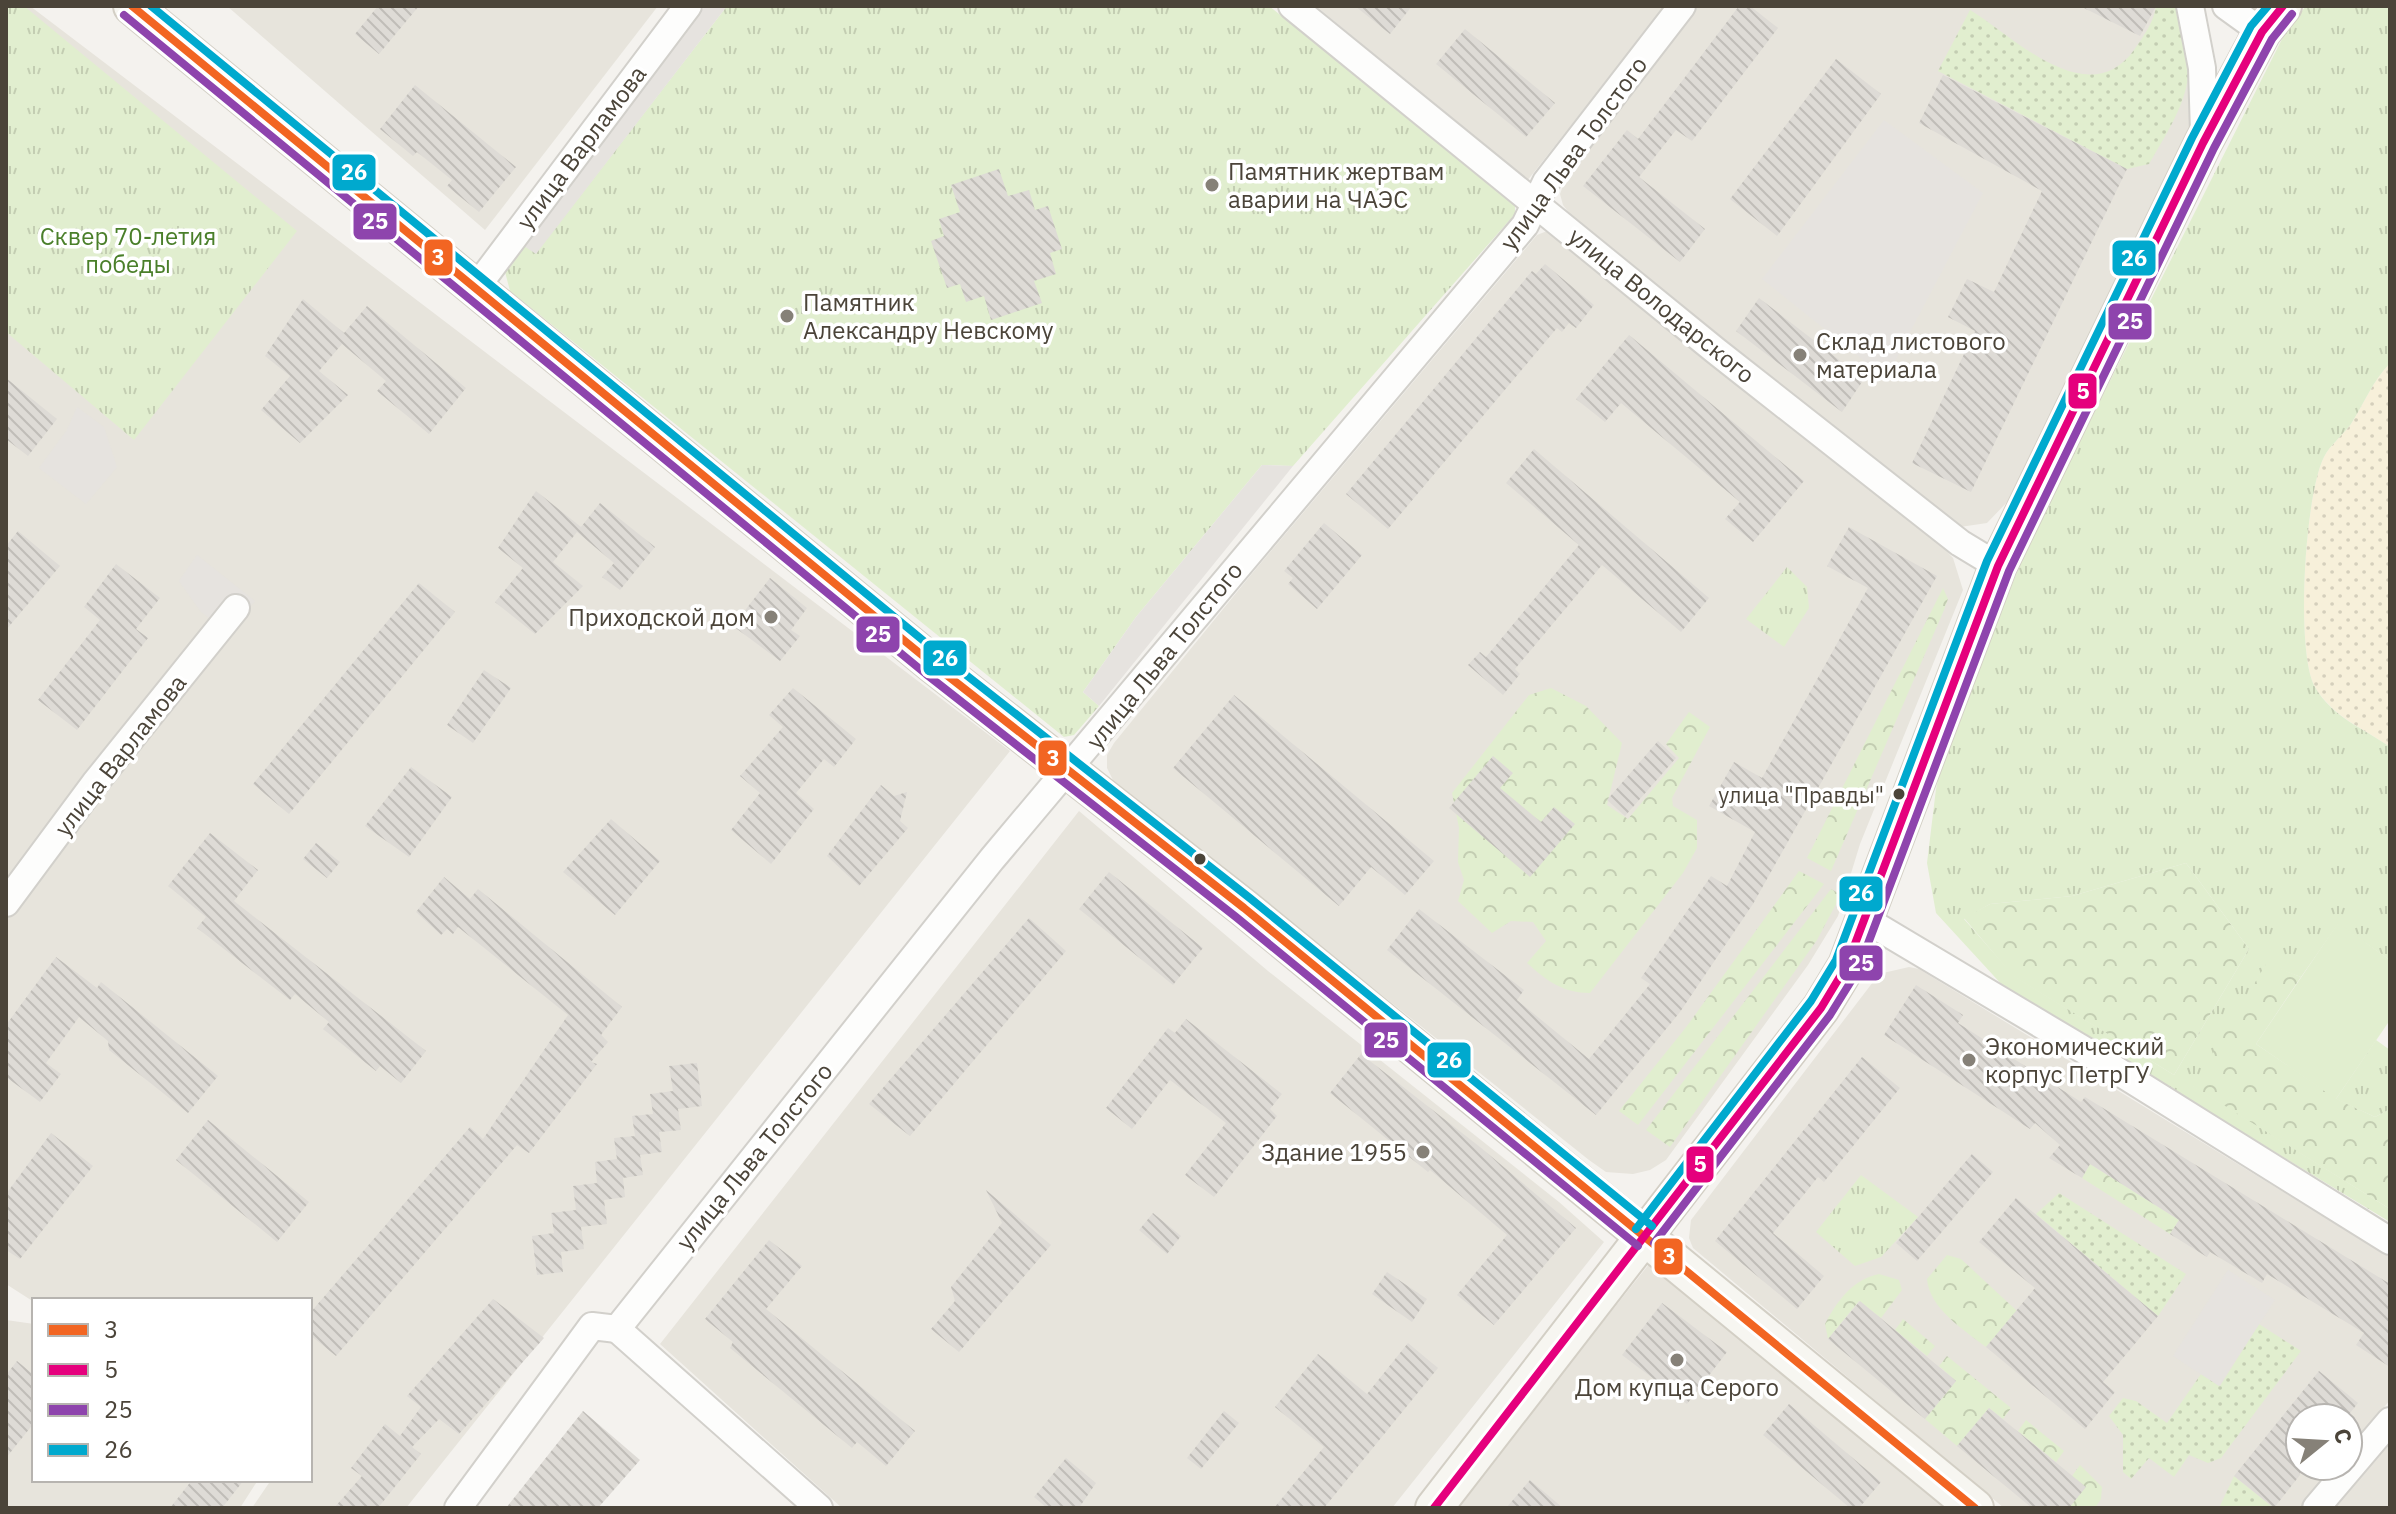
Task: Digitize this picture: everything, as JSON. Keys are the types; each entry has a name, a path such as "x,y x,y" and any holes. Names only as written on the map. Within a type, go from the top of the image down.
{"main road":[{"path":"132,6 934,665 1070,768 1975,1508"},
{"path":"1434,1508 1821,1008 1847,965 1998,566 2203,143 2269,15"}],"street":[{"name":"улица Варламова","path":"475,289 688,6"},
{"name":"улица Володарского","path":"1292,6 1716,351 1960,543 1998,566"},
{"name":"улица Льва Толстого","path":"617,1329 992,859 1525,225 1538,204 1546,182 1682,6"},
{"path":"2190,6 2204,80 2203,143"},
{"path":"2226,6 2269,15"},
{"name":"улица Варламова","path":"6,903 95,783 236,608"},
{"path":"1866,920 2084,1050 2390,1241"},
{"path":"458,1508 592,1326 617,1329 819,1508"},
{"path":"2316,1508 2390,1421"}],"shaded area":[{"path":"6,6 30,6 1010,751 406,1508 252,1508 270,1482 312,1482 312,1298 32,1298 32,1301 6,1284"},
{"path":"227,6 658,6 485,230"},
{"path":"705,6 727,6 536,254 521,244"},
{"path":"1316,6 1666,6 1527,181"},
{"path":"1696,6 2183,6 2194,116 2189,135 2011,498 1987,523 1960,527 1871,463 1829,422 1576,222 1563,205 1560,194 1567,175"},
{"path":"1884,120 1983,193 1886,378 1762,279"},
{"path":"1547,231 1559,236 1940,544 1953,558 1963,590 1860,844 1838,916 1808,965 1666,1160 1650,1170 1633,1174 1606,1172 1589,1160 1114,782 1107,768 1107,755 1114,743 1250,576 1537,235"},
{"path":"77,407 104,427 117,467 86,504 39,468 67,430"},
{"path":"1262,465 1293,466 1099,706 1083,692 1136,617"},
{"path":"197,555 255,601 228,632 201,612 179,581"},
{"path":"1079,811 1268,971 1559,1202 1604,1242 1392,1508 842,1508 660,1344"},
{"path":"1909,967 1919,969 2390,1257 2390,1400 2364,1432 2364,1402 2284,1402 2284,1482 2323,1482 2301,1508 2004,1508 1693,1248 1689,1238 1691,1220 1883,973"},
{"path":"1650,1263 1952,1508 1454,1508"},
{"path":"2228,1270 2275,1300 2219,1386 2173,1356"},
{"path":"6,1320 32,1324 32,1482 257,1482 240,1508 6,1508"},
{"path":"2390,1439 2390,1508 2331,1508 2353,1482 2364,1482 2364,1469"}],"green space":[{"name":"Сквер 70-летия победы","path":"6,6 24,6 297,231 134,440 6,332"},
{"path":"727,6 1269,6 1515,202 1515,214 1293,466 1262,465 1136,617 1083,692 1099,706 1074,735 1064,737 510,291 504,268 521,244 536,253"},
{"path":"2156,6 2176,6 2184,31 2189,71 2180,106 2149,164 2127,169 1938,71 1970,10 2051,64 2073,72 2095,74 2116,68 2134,50 2151,24"},
{"path":"2306,6 2390,6 2390,363 2373,385 2351,424 2324,457 2317,476 2308,536 2304,608 2305,641 2315,687 2339,714 2390,747 2390,960 2338,924 2301,977 2266,964 2193,1086 2390,1209 2390,1222 2004,987 1936,913 1927,863 1936,789 1947,741 2033,534 2286,31","holes":["2186,863 2249,949 2174,1075 2014,976 1964,919 1990,904 2072,896"]},
{"path":"1787,567 1807,587 1809,608 1784,647 1746,619"},
{"path":"1943,588 1948,599 1944,610 1831,871 1807,858"},
{"path":"1551,688 1586,706 1622,743 1607,805 1628,819 1679,758 1666,744 1689,712 1710,727 1672,798 1673,806 1697,820 1697,848 1683,873 1590,993 1556,985 1527,963 1546,941 1533,922 1511,921 1492,933 1458,901 1464,880 1458,862 1459,828 1452,793 1529,695"},
{"path":"2186,863 2249,949 2174,1075 2013,976 1964,918 1990,904 2072,896"},
{"path":"1799,871 1824,884 1638,1125 1619,1111 1687,1026"},
{"path":"1831,889 1838,893 1836,904 1817,940 1670,1147 1646,1130"},
{"path":"2338,923 2390,960 2390,1020 2336,1099 2256,1044"},
{"path":"2266,963 2301,977 2256,1044 2337,1099 2375,1117 2390,1109 2390,1209 2192,1086"},
{"path":"2376,1040 2390,1050 2390,1109 2375,1117 2336,1099"},
{"path":"2090,1164 2179,1220 2170,1234 2082,1178"},
{"path":"1861,1175 1918,1217 1881,1257 1855,1266 1816,1232"},
{"path":"2059,1193 2186,1274 2158,1316 2036,1214"},
{"path":"1947,1255 1961,1259 2017,1311 1986,1347 1949,1318 1929,1290 1927,1279"},
{"path":"1879,1274 1899,1280 1902,1290 1881,1318 1859,1301 1828,1339 1825,1324 1841,1299 1861,1281"},
{"path":"1903,1319 1935,1346 1927,1356 1895,1330"},
{"path":"2259,1324 2301,1351 2221,1458 2208,1463 2189,1455 2174,1477 2149,1458 2131,1479 2123,1472 2123,1435 2109,1416 2123,1398 2136,1401 2167,1423 2201,1374 2220,1386"},
{"path":"1947,1356 2011,1408 2003,1419 1989,1408 1957,1446 1925,1419 1956,1381 1939,1366"},
{"path":"2026,1420 2064,1451 2056,1462 2018,1431"},
{"path":"2080,1465 2102,1487 2101,1499 2095,1508 2069,1508 2072,1476"},
{"path":"2234,1476 2274,1508 2219,1508"}],"sand":[{"path":"2390,363 2390,747 2340,714 2315,687 2305,641 2304,608 2308,536 2317,476 2324,457 2351,424 2373,385"}],"building":[{"path":"378,6 419,6 379,54 355,34"},
{"path":"1355,6 1412,6 1390,34"},
{"path":"1739,6 1750,6 1778,28 1692,141 1676,130 1639,177 1705,229 1680,262 1583,186 1627,130 1638,139"},
{"path":"2080,6 2156,6 2140,36"},
{"path":"1465,29 1555,103 1526,137 1436,64"},
{"path":"1836,59 1881,94 1777,236 1730,199"},
{"path":"1943,75 2127,169 1971,492 1912,463 1975,331 1948,317 1967,279 1994,292 2042,191 1919,123"},
{"path":"415,85 516,167 479,212 447,186 452,180 417,152 413,156 380,129"},
{"path":"999,169 1008,196 1029,190 1035,210 1048,206 1062,249 1050,253 1056,274 1034,281 1042,303 991,320 984,296 966,302 960,284 947,288 931,241 944,236 939,219 960,212 951,185"},
{"path":"1545,264 1594,305 1576,328 1569,323 1562,332 1557,328 1388,529 1346,494 1532,271 1536,274"},
{"name":"Склад листового материала","path":"1759,298 1864,379 1842,412 1736,331"},
{"path":"303,299 344,333 367,306 466,388 429,434 377,391 386,381 342,344 319,371 348,395 300,443 261,410 290,376 265,356"},
{"path":"1629,335 1804,481 1753,542 1725,519 1740,502 1621,403 1605,422 1576,399"},
{"path":"6,378 57,419 28,456 6,439"},
{"path":"1534,449 1709,598 1681,632 1602,565 1515,669 1520,674 1503,695 1468,665 1480,652 1486,657 1579,545 1506,483"},
{"path":"536,491 581,527 600,503 655,547 620,590 602,577 614,563 577,532 553,562 583,586 535,634 495,602 523,568 498,548"},
{"path":"1324,523 1362,555 1317,609 1288,584 1293,578 1284,571"},
{"path":"1849,527 1937,576 1753,904 1680,1012 1596,1115 1387,950 1419,909 1524,990 1517,1000 1589,1059 1650,984 1641,978 1711,876 1727,886 1755,832 1709,806 1734,762 1762,778 1868,588 1827,566"},
{"path":"18,531 60,566 6,630 6,546"},
{"path":"116,564 160,598 136,629 148,638 77,730 38,700 100,620 84,607"},
{"name":"Приходской дом","path":"770,578 807,608 791,630 800,636 780,661 733,626"},
{"path":"419,583 455,612 289,814 253,784"},
{"path":"484,670 511,688 473,743 447,725"},
{"path":"793,688 856,739 834,767 824,759 796,793 814,809 771,864 731,830 760,793 740,776 783,727 769,715"},
{"path":"1234,695 1434,861 1405,895 1371,867 1339,906 1173,768"},
{"path":"1658,741 1676,758 1625,816 1607,800"},
{"path":"1493,756 1513,773 1500,788 1541,822 1554,807 1575,824 1530,877 1449,808"},
{"path":"411,767 452,797 409,857 365,826"},
{"path":"881,785 894,796 907,792 900,821 908,828 859,886 827,856"},
{"path":"611,819 660,861 615,915 563,872"},
{"path":"210,833 258,870 234,901 426,1051 401,1083 380,1066 376,1071 323,1029 329,1022 295,994 290,1000 197,928 206,917 168,886"},
{"path":"316,843 340,862 327,878 303,859"},
{"path":"1109,872 1203,948 1173,985 1079,909"},
{"path":"444,877 470,899 478,889 622,1007 601,1035 608,1042 591,1062 597,1064 529,1153 517,1145 336,1356 312,1337 312,1311 470,1127 483,1139 568,1015 458,927 453,934 447,929 441,935 416,912"},
{"path":"1029,918 1066,951 910,1136 869,1104"},
{"path":"56,957 97,988 101,982 218,1076 188,1113 109,1050 108,1041 79,1017 46,1063 61,1074 40,1102 6,1077 6,1025"},
{"path":"1916,985 1963,1015 1958,1023 2081,1102 2085,1097 2390,1284 2390,1367 2356,1345 2364,1333 2267,1274 2262,1283 2210,1252 2207,1257 2170,1234 2179,1220 2090,1164 2082,1178 2049,1158 2060,1145 2035,1123 2030,1129 1884,1035"},
{"path":"1186,1019 1282,1094 1270,1109 1277,1116 1214,1197 1185,1175 1226,1123 1170,1080 1132,1129 1106,1108 1168,1028 1175,1033"},
{"path":"1361,1054 1480,1147 1576,1228 1494,1325 1457,1295 1507,1235 1430,1170 1428,1172 1330,1093"},
{"path":"1862,1057 1900,1088 1824,1182 1818,1177 1773,1233 1824,1276 1797,1309 1715,1241"},
{"path":"697,1063 702,1106 678,1109 681,1130 659,1132 662,1152 640,1155 643,1175 623,1178 625,1197 604,1200 607,1224 581,1227 584,1249 561,1252 563,1272 537,1275 532,1236 554,1233 551,1213 576,1210 573,1186 597,1183 595,1162 617,1159 614,1138 635,1136 632,1116 653,1114 650,1094 673,1091 669,1066"},
{"path":"208,1120 309,1202 277,1242 176,1160"},
{"path":"51,1133 93,1166 20,1259 6,1250 6,1194"},
{"path":"1972,1154 1993,1172 1917,1261 1896,1243"},
{"path":"986,1190 1051,1245 959,1352 931,1329 955,1301 951,1287 1002,1223"},
{"path":"2016,1198 2158,1316 2103,1382 2115,1392 2085,1429 1986,1347 2035,1288 1979,1242"},
{"path":"1153,1213 1181,1236 1167,1254 1139,1230"},
{"path":"769,1240 802,1266 766,1309 915,1431 886,1466 857,1442 852,1448 730,1348 733,1342 705,1319"},
{"path":"1387,1272 1427,1299 1412,1322 1372,1294"},
{"path":"493,1299 544,1338 459,1434 439,1419 412,1447 421,1454 378,1508 334,1508 362,1476 351,1468 385,1424 400,1436 421,1407 407,1396"},
{"path":"1860,1301 1956,1381 1925,1419 1828,1339"},
{"path":"1662,1303 1727,1352 1687,1404 1622,1355"},
{"path":"1408,1343 1438,1368 1324,1508 1274,1508 1324,1447 1275,1407 1318,1354 1367,1394"},
{"path":"17,1361 32,1373 32,1426 6,1458 6,1375"},
{"path":"2319,1371 2357,1402 2294,1402"},
{"path":"1789,1404 1881,1482 1859,1508 1850,1508 1763,1435"},
{"path":"1989,1408 2086,1487 2069,1508 2032,1508 1957,1446"},
{"path":"583,1411 640,1460 598,1508 506,1508"},
{"path":"1224,1411 1239,1423 1201,1469 1187,1458"},
{"path":"2284,1414 2284,1482 2294,1482 2274,1508 2234,1476"},
{"path":"1066,1458 1096,1483 1079,1508 1047,1508 1034,1497"},
{"path":"1530,1480 1563,1508 1506,1508"},
{"path":"190,1482 242,1482 222,1508 170,1508"}],"transit line":[{"name":"3","path":"132,6 934,665 1244,908 1975,1508"},
{"name":"26","path":"151,6 942,656 1251,899 1652,1226"},
{"name":"26","path":"1636,1229 1811,1001 1836,960 1987,561 2192,138 2251,26 2268,6"},
{"name":"5","path":"1434,1508 1821,1008 1847,965 1998,566 2203,143 2262,32 2283,6"},
{"name":"25","path":"1654,1243 1830,1015 1858,970 2009,571 2214,148 2272,39 2292,14"},
{"name":"25","path":"124,15 926,674 1236,917 1638,1246"}],"place":[{"name":"Памятник жертвам аварии на ЧАЭС","path":"1212,185"},
{"name":"Памятник Александру Невскому","path":"787,316"},
{"name":"Склад листового материала","path":"1800,355"},
{"name":"Приходской дом","path":"771,617"},
{"name":"улица \"Правды\"","path":"1899,794"},
{"name":"Экономический корпус ПетрГУ","path":"1969,1060"},
{"name":"Здание 1955","path":"1423,1152"},
{"name":"Дом купца Серого","path":"1677,1360"}]}
